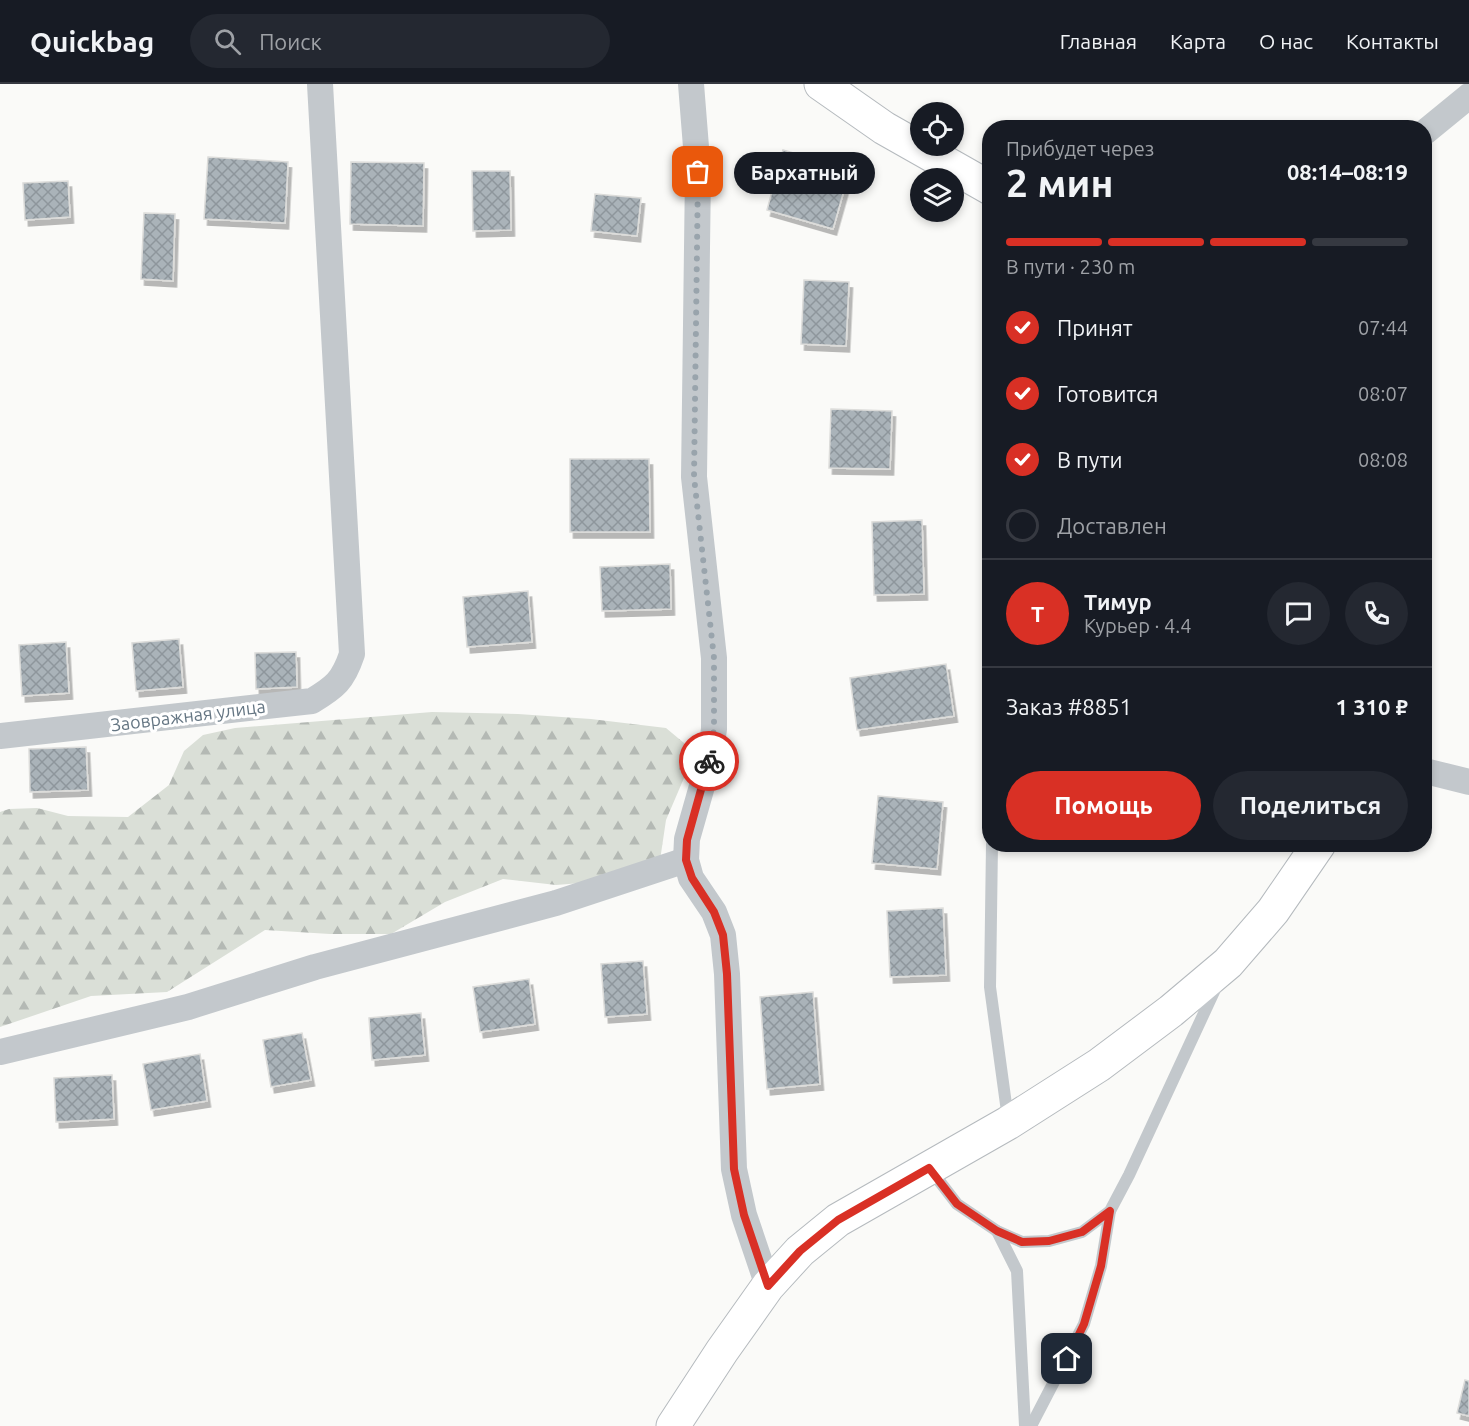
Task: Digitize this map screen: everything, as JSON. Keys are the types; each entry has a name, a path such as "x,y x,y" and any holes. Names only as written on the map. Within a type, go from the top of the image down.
{"main road":[{"path":"821,84 884,128 982,183"},
{"path":"673,1426 768,1286 800,1251 838,1220 1008,1123 1099,1065 1171,1011 1228,963 1273,911 1313,852"}],"street":[{"name":"Заовражная улица","path":"0,736 312,701 331,689 345,673 351,654 320,84"},
{"path":"691,84 698,172 694,477 714,658 714,729 710,759 687,840 686,860 692,878 714,912 723,935 727,974 734,1169 744,1215 768,1286"},
{"path":"1432,126 1469,96"},
{"path":"1432,773 1469,782"},
{"path":"0,1052 188,1007 315,967 556,903 686,860"}],"lane":[{"path":"992,852 990,987 1008,1123"},
{"path":"1031,1426 1084,1324 1101,1266 1110,1211 1228,963"},
{"path":"929,1168 957,1204 997,1231 1022,1242 1049,1241 1082,1232 1110,1211"},
{"path":"997,1231 1017,1271 1025,1426"}],"green space":[{"path":"432,712 518,714 591,719 666,728 684,743 687,771 666,820 659,867 619,880 556,885 503,879 445,902 391,934 330,934 265,930 167,992 91,996 0,1027 0,812 9,809 37,808 68,816 128,817 169,785 184,751 203,735 235,728"}],"building":[{"path":"783,150 850,169 833,229 767,210"},
{"path":"208,157 288,162 285,223 204,219"},
{"path":"351,162 424,163 423,226 350,224"},
{"path":"472,171 510,171 511,230 473,231"},
{"path":"68,181 70,217 25,220 23,183"},
{"path":"595,194 641,198 637,236 591,231"},
{"path":"144,213 175,214 173,281 141,279"},
{"path":"804,280 849,282 846,346 801,344"},
{"path":"831,409 892,411 890,469 829,468"},
{"path":"570,459 649,459 650,532 570,532"},
{"path":"922,520 924,594 874,595 872,522"},
{"path":"670,564 671,609 602,611 600,567"},
{"path":"528,591 532,642 467,647 463,597"},
{"path":"179,639 183,687 136,691 132,643"},
{"path":"66,642 69,693 22,696 19,645"},
{"path":"296,652 297,687 256,689 255,653"},
{"path":"946,664 954,716 857,730 850,678"},
{"path":"86,747 88,790 30,792 29,749"},
{"path":"878,796 943,802 937,869 872,863"},
{"path":"943,908 946,975 890,977 887,911"},
{"path":"643,961 647,1014 605,1017 601,964"},
{"path":"529,979 535,1024 480,1032 473,987"},
{"path":"813,992 820,1084 767,1089 760,997"},
{"path":"421,1013 425,1055 372,1060 369,1018"},
{"path":"302,1033 311,1080 271,1087 263,1040"},
{"path":"200,1054 207,1101 151,1110 143,1064"},
{"path":"112,1075 114,1119 56,1122 54,1078"},
{"path":"1465,1380 1469,1381 1469,1416 1457,1413"}],"way so far":[{"path":"698,172 694,477 714,658 714,729 709,761"}],"place":[{"name":"Бархатный","path":"698,172"}],"route":[{"path":"709,761 687,840 686,860 692,878 714,912 723,935 727,974 734,1169 744,1215 768,1286 800,1251 838,1220 929,1168 957,1204 997,1231 1022,1242 1049,1241 1082,1232 1110,1211 1101,1266 1084,1324 1067,1359"}]}
